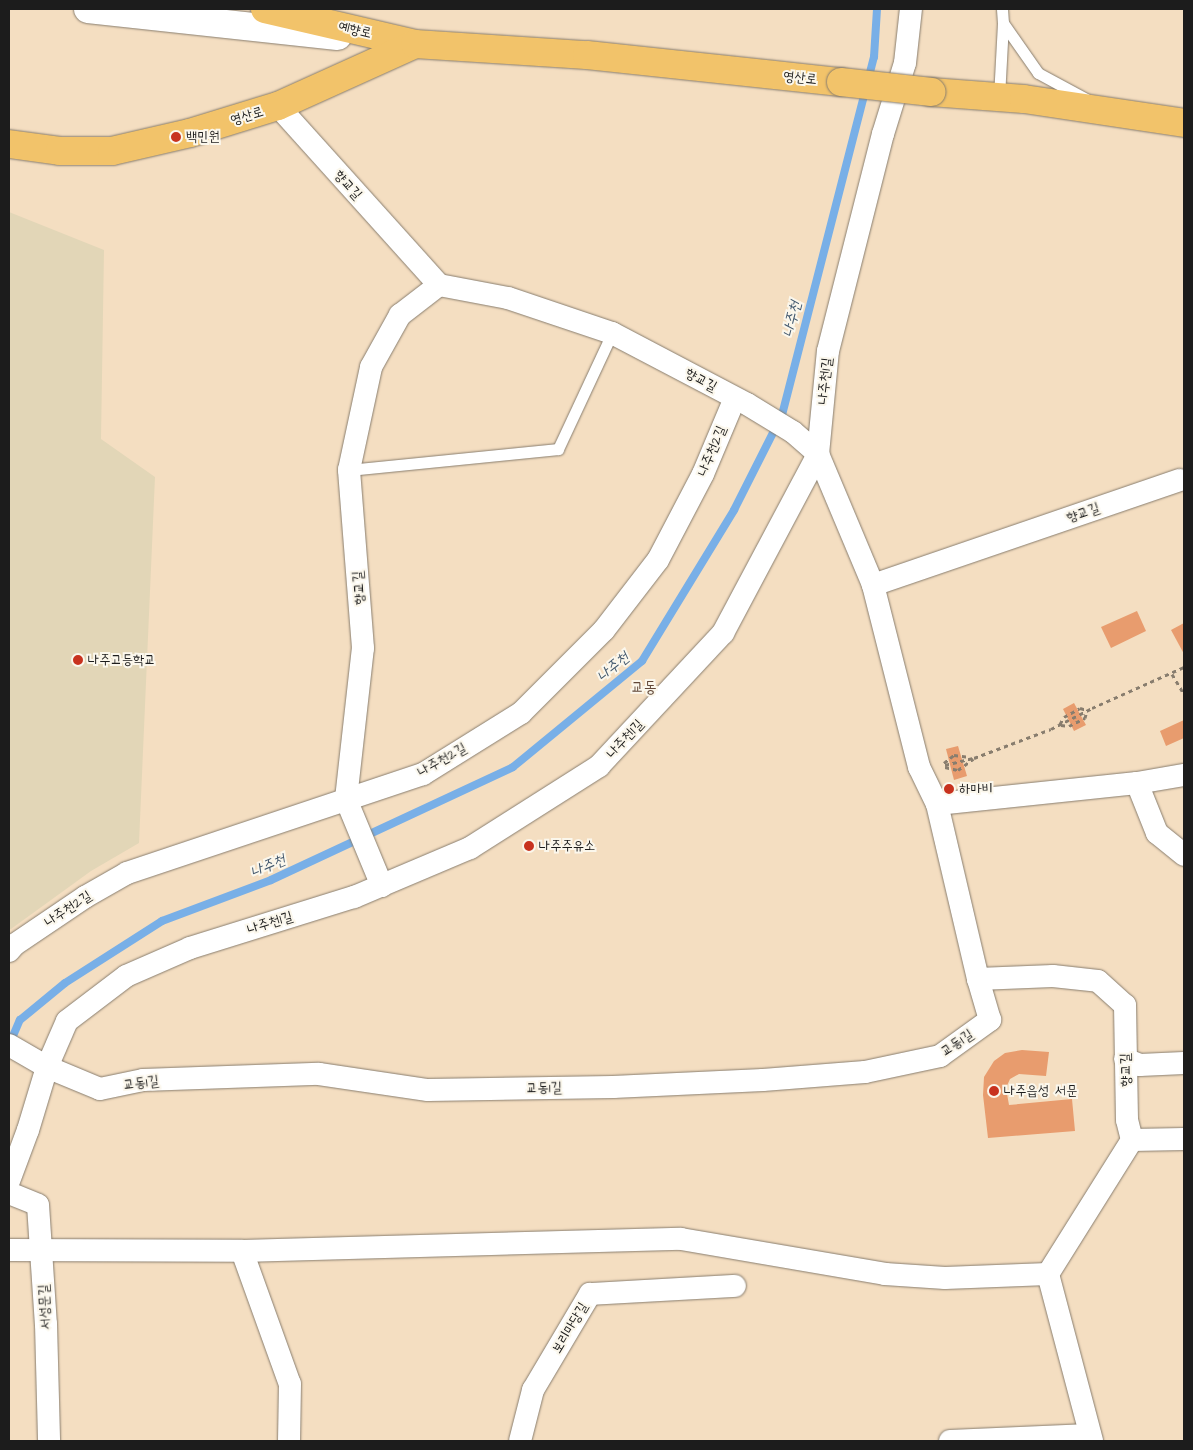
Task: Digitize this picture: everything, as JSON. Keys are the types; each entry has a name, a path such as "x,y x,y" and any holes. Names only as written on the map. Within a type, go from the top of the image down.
{"main road":[{"name":"예향로","path":"265,9 415,44"},
{"name":"영산로","path":"9,144 60,151 112,151 190,133 278,106 415,44 587,56 931,92 999,97 1184,123"}],"street":[{"name":"영산로","path":"88,9 415,44"},
{"name":"나주천1길","path":"9,1181 28,1130 47,1067 67,1021 126,976 190,948 354,897 470,848 599,766 723,633 818,454 828,352 883,134 905,63 911,9"},
{"name":"향교길","path":"278,106 439,285 508,298 612,333 741,401 793,432 818,454 873,585 919,768 937,804 978,978 1053,976 1098,981 1125,1004 1127,1120 1132,1140"},
{"name":"향교길","path":"346,799 363,648 349,470 371,368 400,315 439,285"},
{"name":"나주천2길","path":"9,951 14,945 85,897 127,873 423,774 521,714 604,630 658,560 741,401"},
{"name":"향교길","path":"873,585 1180,480"},
{"path":"937,804 1137,783 1184,775"},
{"path":"1137,783 1157,833 1184,855"},
{"path":"346,799 382,886"},
{"name":"교동1길","path":"47,1067 100,1089 143,1080 319,1074 428,1090 623,1086 763,1080 865,1072 940,1056 990,1020 978,978"},
{"path":"9,1045 47,1067"},
{"path":"1125,1059 1140,1065 1184,1063"},
{"path":"950,1441 1091,1438 1048,1274 1132,1140 1184,1139"},
{"name":"서성문길","path":"9,1193 38,1205 42,1252 50,1441"},
{"path":"9,1250 42,1252 242,1251 681,1239 885,1274 945,1278 1048,1274"},
{"path":"242,1251 290,1384 289,1441"},
{"name":"보리마당길","path":"520,1441 533,1390 590,1294 735,1286"}],"lane":[{"path":"999,97 1003,24 1002,9"},
{"path":"1003,24 1038,73 1112,113"},
{"path":"349,470 558,449 612,333"}],"path":[{"path":"1060,724 1064,717 1080,708 1088,710 1184,667"},
{"path":"1172,674 1184,694"},
{"path":"940,766 974,758 1060,724 1069,726 1085,718 1088,710"},
{"path":"940,766 954,755 974,758"},
{"path":"940,766 958,770 974,758"}],"shaded area":[{"name":"나주고등학교","path":"9,212 104,250 101,439 155,477 139,843 91,871 11,929 9,929"}],"building":[{"path":"1137,611 1146,631 1111,648 1101,627"},
{"path":"1184,623 1184,654 1171,630"},
{"path":"1074,703 1086,725 1074,731 1063,709"},
{"path":"1184,720 1184,738 1166,746 1160,731"},
{"path":"958,746 967,776 954,780 946,749"},
{"name":"나주읍성 서문","path":"1022,1050 1049,1052 1046,1076 1019,1074 1010,1079 1006,1088 1009,1105 1072,1099 1075,1131 988,1138 983,1095 984,1077 994,1061 1005,1053"}],"waterway":[{"name":"나주천","path":"10,1043 20,1020 65,983 162,921 271,880 513,767 642,661 734,510 782,415 874,57 877,9"}],"place":[{"name":"백민원","path":"176,137"},
{"name":"나주고등학교","path":"78,660"},
{"name":"하마비","path":"949,789"},
{"name":"나주주유소","path":"529,846"},
{"name":"나주읍성 서문","path":"994,1091"}],"district":[{"name":"교동","path":"644,687"}]}
